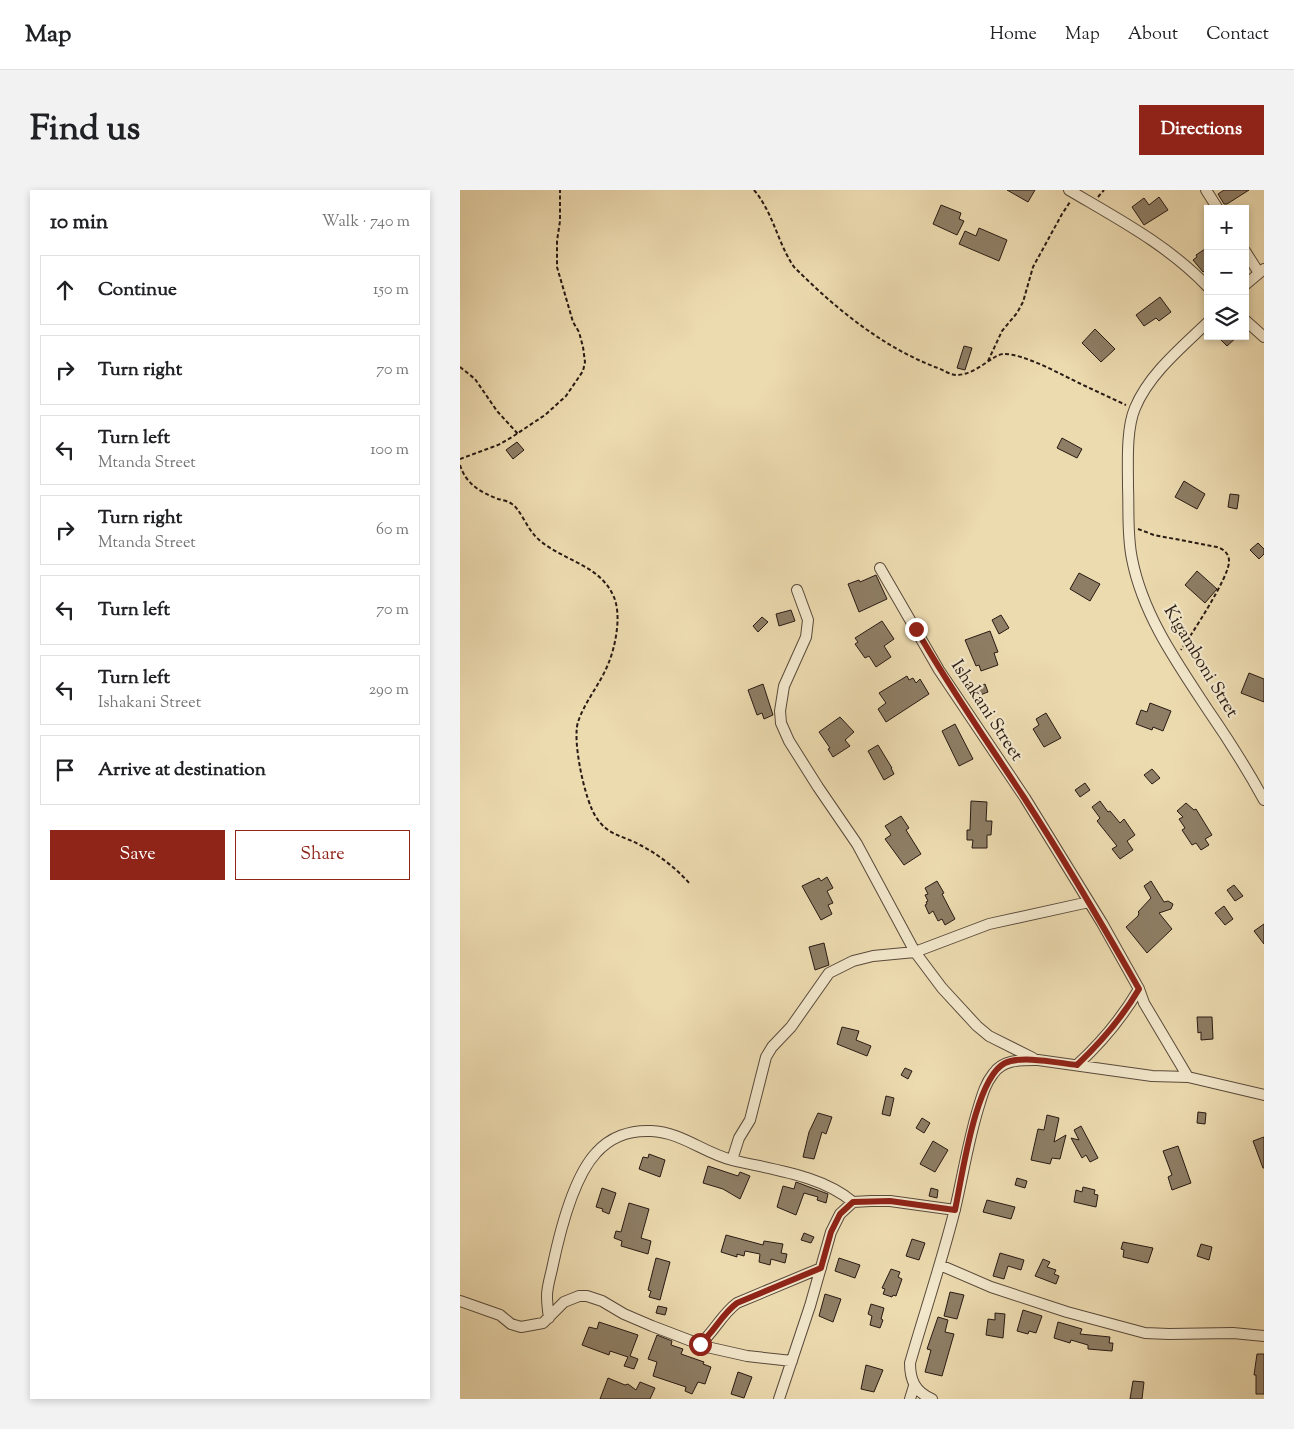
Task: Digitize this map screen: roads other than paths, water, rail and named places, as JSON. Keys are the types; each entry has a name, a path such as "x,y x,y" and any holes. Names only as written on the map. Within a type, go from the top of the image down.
{"street":[{"path":"1206,190 1215,205"},
{"path":"1072,192 1150,237 1170,252 1204,283"},
{"path":"1249,256 1262,271 1249,281"},
{"path":"1249,323 1264,336"},
{"name":"Kigamboni Stret","path":"1204,326 1170,358 1149,383 1134,408 1129,438 1128,526 1131,556 1152,618 1174,659 1227,738 1264,800"},
{"name":"Ishakani Street","path":"880,568 939,670 1024,798 1089,902 1139,989 1144,1003 1188,1077"},
{"path":"797,590 808,620 806,637 784,686 780,711 781,723 801,761 857,844 915,952 942,988 977,1026 989,1036 1038,1060"},
{"path":"732,1160 739,1138 750,1120 766,1057 772,1047 791,1027 829,973 853,961 874,956 915,952 989,924 1089,902"},
{"path":"1077,1065 1097,1047 1115,1025 1139,989"},
{"path":"932,1399 925,1396 914,1386 910,1375 910,1362 955,1210 973,1126 983,1091 993,1073 1005,1063 1038,1060 1152,1076 1188,1077 1264,1095"},
{"path":"549,1318 547,1294 554,1255 575,1189 591,1161 603,1147 611,1140 631,1132 651,1131 667,1133 715,1156 815,1181 841,1192 853,1202"},
{"path":"779,1399 831,1232 840,1214 853,1202 890,1201 955,1210"},
{"path":"940,1265 991,1287 1067,1312 1145,1333 1233,1333 1264,1336"},
{"path":"700,1344 716,1328 730,1308 737,1303 821,1268"},
{"path":"460,1301 500,1315 511,1324 522,1327 543,1323 564,1302 579,1296 587,1296 602,1301 624,1314 652,1326 700,1344 736,1354 792,1361"},
{"path":"910,1399 914,1386"}]}
